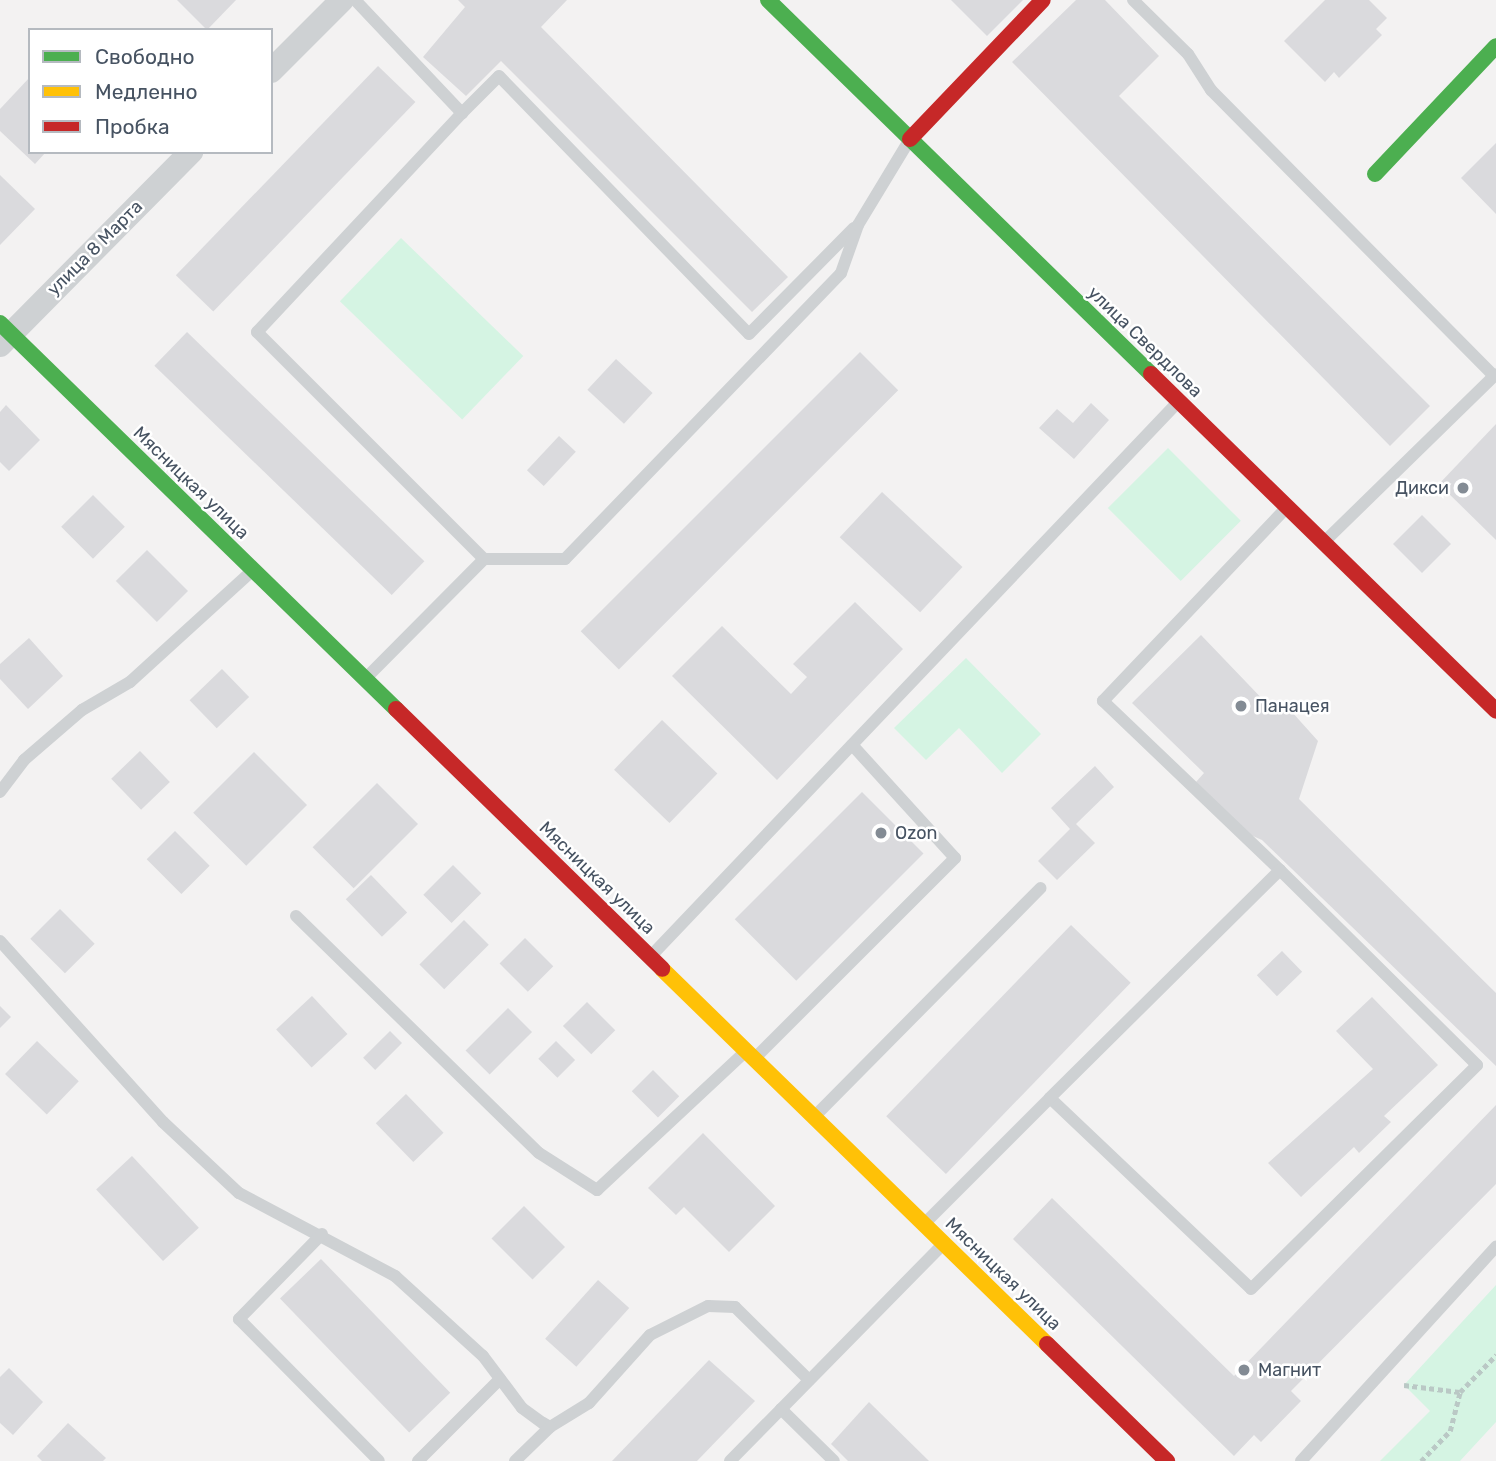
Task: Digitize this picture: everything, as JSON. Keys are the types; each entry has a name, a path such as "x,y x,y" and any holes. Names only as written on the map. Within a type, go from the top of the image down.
{"street":[{"path":"273,69 342,0"},
{"name":"улица Свердлова","path":"768,0 1496,711"},
{"path":"910,139 1043,0"},
{"path":"1375,174 1496,46"},
{"name":"улица 8 Марта","path":"4,334 189,154"},
{"name":"Мясницкая улица","path":"4,334 253,570 1167,1461"}],"lane":[{"path":"355,0 463,113"},
{"path":"1133,0 1188,54 1211,90 1494,374 1323,542"},
{"path":"858,225 749,334 499,76 257,331 484,559 565,559 841,273 858,225 910,139"},
{"path":"650,957 1179,401"},
{"path":"1050,1098 1251,1289 1476,1065 1280,870 1103,701 1287,507"},
{"path":"365,679 484,559"},
{"path":"0,792 24,760 82,710 130,682 253,570"},
{"path":"296,916 539,1153 597,1190 750,1054 955,858 852,746"},
{"path":"925,1224 1280,870"},
{"path":"814,1117 1041,888"},
{"path":"0,942 163,1122 239,1193 322,1234 395,1276 500,1379 522,1408 550,1427"},
{"path":"322,1234 239,1319 379,1461"},
{"path":"730,1461 944,1243"},
{"path":"1301,1461 1496,1247"},
{"path":"515,1461 550,1427 589,1404 650,1335 708,1306 735,1307 809,1380"},
{"path":"418,1461 500,1379"},
{"path":"781,1409 834,1461"}],"path":[{"path":"1421,1461 1450,1431 1460,1392 1496,1355"},
{"path":"1404,1385 1460,1392"}],"green space":[{"path":"401,238 523,356 462,419 340,301"},
{"path":"1168,448 1241,521 1181,581 1108,508"},
{"path":"966,658 1041,734 1002,773 959,728 926,760 894,728"},
{"path":"1496,1285 1496,1422 1460,1461 1380,1461 1430,1411 1404,1385"}],"building":[{"path":"177,0 236,0 209,28 205,28"},
{"path":"458,0 567,0 541,27 788,277 752,312 501,61 466,96 423,57 465,7"},
{"path":"951,0 1023,0 987,36"},
{"path":"1076,0 1105,0 1159,56 1119,96 1430,406 1390,446 1012,62"},
{"path":"1325,0 1369,0 1387,18 1376,29 1382,35 1339,78 1334,72 1325,82 1284,41"},
{"path":"378,66 415,102 213,311 176,275"},
{"path":"28,79 28,154 44,154 35,164 0,131 0,109"},
{"path":"1496,143 1496,214 1461,178"},
{"path":"0,175 35,209 0,245"},
{"path":"187,332 424,561 392,595 154,366"},
{"path":"860,352 898,390 619,669 581,631"},
{"path":"616,359 653,393 624,424 587,390"},
{"path":"1091,403 1109,420 1074,459 1039,428 1057,409 1073,423"},
{"path":"6,405 40,440 9,471 0,462 0,412"},
{"path":"1496,424 1496,540 1439,484"},
{"path":"559,436 576,452 544,486 527,470"},
{"path":"882,492 962,567 920,612 840,537"},
{"path":"93,495 125,527 93,559 61,527"},
{"path":"1422,515 1451,544 1422,573 1393,544"},
{"path":"147,550 188,591 157,622 116,581"},
{"path":"855,602 903,649 777,780 672,676 722,626 791,694 807,677 793,664"},
{"path":"1201,635 1270,707 1283,702 1318,741 1299,799 1496,993 1496,1066 1262,840 1237,829 1196,782 1204,773 1132,703"},
{"path":"29,638 63,676 28,709 0,679 0,664"},
{"path":"222,669 249,697 217,728 190,700"},
{"path":"662,720 717,773 669,823 614,770"},
{"path":"140,751 170,782 141,810 111,779"},
{"path":"254,752 307,805 246,866 193,813"},
{"path":"1095,766 1114,787 1076,824 1095,843 1057,880 1038,861 1070,829 1051,808"},
{"path":"377,783 418,824 354,888 313,847"},
{"path":"862,792 924,854 796,981 735,919"},
{"path":"175,831 210,866 181,894 147,859"},
{"path":"453,865 481,893 452,923 423,895"},
{"path":"371,875 407,912 382,937 346,899"},
{"path":"60,909 95,944 65,973 30,939"},
{"path":"464,920 489,945 444,989 419,965"},
{"path":"1071,925 1131,983 946,1174 886,1116"},
{"path":"525,938 553,966 528,992 500,963"},
{"path":"1282,951 1302,972 1277,996 1257,975"},
{"path":"312,996 347,1034 312,1067 276,1029"},
{"path":"1372,997 1438,1065 1384,1116 1391,1122 1359,1153 1354,1147 1301,1197 1268,1163 1373,1069 1336,1031"},
{"path":"587,1002 615,1030 591,1054 563,1026"},
{"path":"0,1006 11,1017 0,1028"},
{"path":"508,1008 532,1032 490,1074 466,1050"},
{"path":"390,1031 402,1043 375,1070 363,1058"},
{"path":"37,1041 79,1081 47,1114 5,1074"},
{"path":"556,1041 575,1060 557,1078 538,1059"},
{"path":"653,1070 679,1096 658,1117 632,1091"},
{"path":"406,1094 444,1133 413,1162 376,1123"},
{"path":"1496,1105 1496,1184 1291,1391 1301,1401 1261,1442 1254,1435 1234,1456 1013,1239 1052,1198 1234,1376"},
{"path":"703,1133 775,1206 729,1252 684,1207 676,1215 648,1188"},
{"path":"132,1156 199,1228 163,1261 96,1189"},
{"path":"524,1206 565,1247 532,1280 491,1239"},
{"path":"321,1259 450,1393 409,1432 280,1299"},
{"path":"598,1280 629,1308 576,1367 545,1339"},
{"path":"709,1360 755,1401 697,1461 612,1461"},
{"path":"9,1368 43,1402 13,1435 0,1423 0,1377"},
{"path":"869,1402 929,1461 848,1461 831,1444"},
{"path":"68,1423 106,1458 103,1461 42,1461 37,1456"}],"traffic: fast":[{"path":"768,0 1151,374"},
{"path":"1375,174 1496,46"},
{"path":"0,323 396,709"}],"traffic: slow":[{"path":"662,969 1047,1344"}],"traffic: jam":[{"path":"910,139 1043,0"},
{"path":"1151,374 1496,711"},
{"path":"396,709 662,969"},
{"path":"1047,1344 1167,1461"}],"place":[{"name":"Дикси","path":"1463,488"},
{"name":"Панацея","path":"1241,706"},
{"name":"Ozon","path":"881,833"},
{"name":"Магнит","path":"1244,1370"}]}
